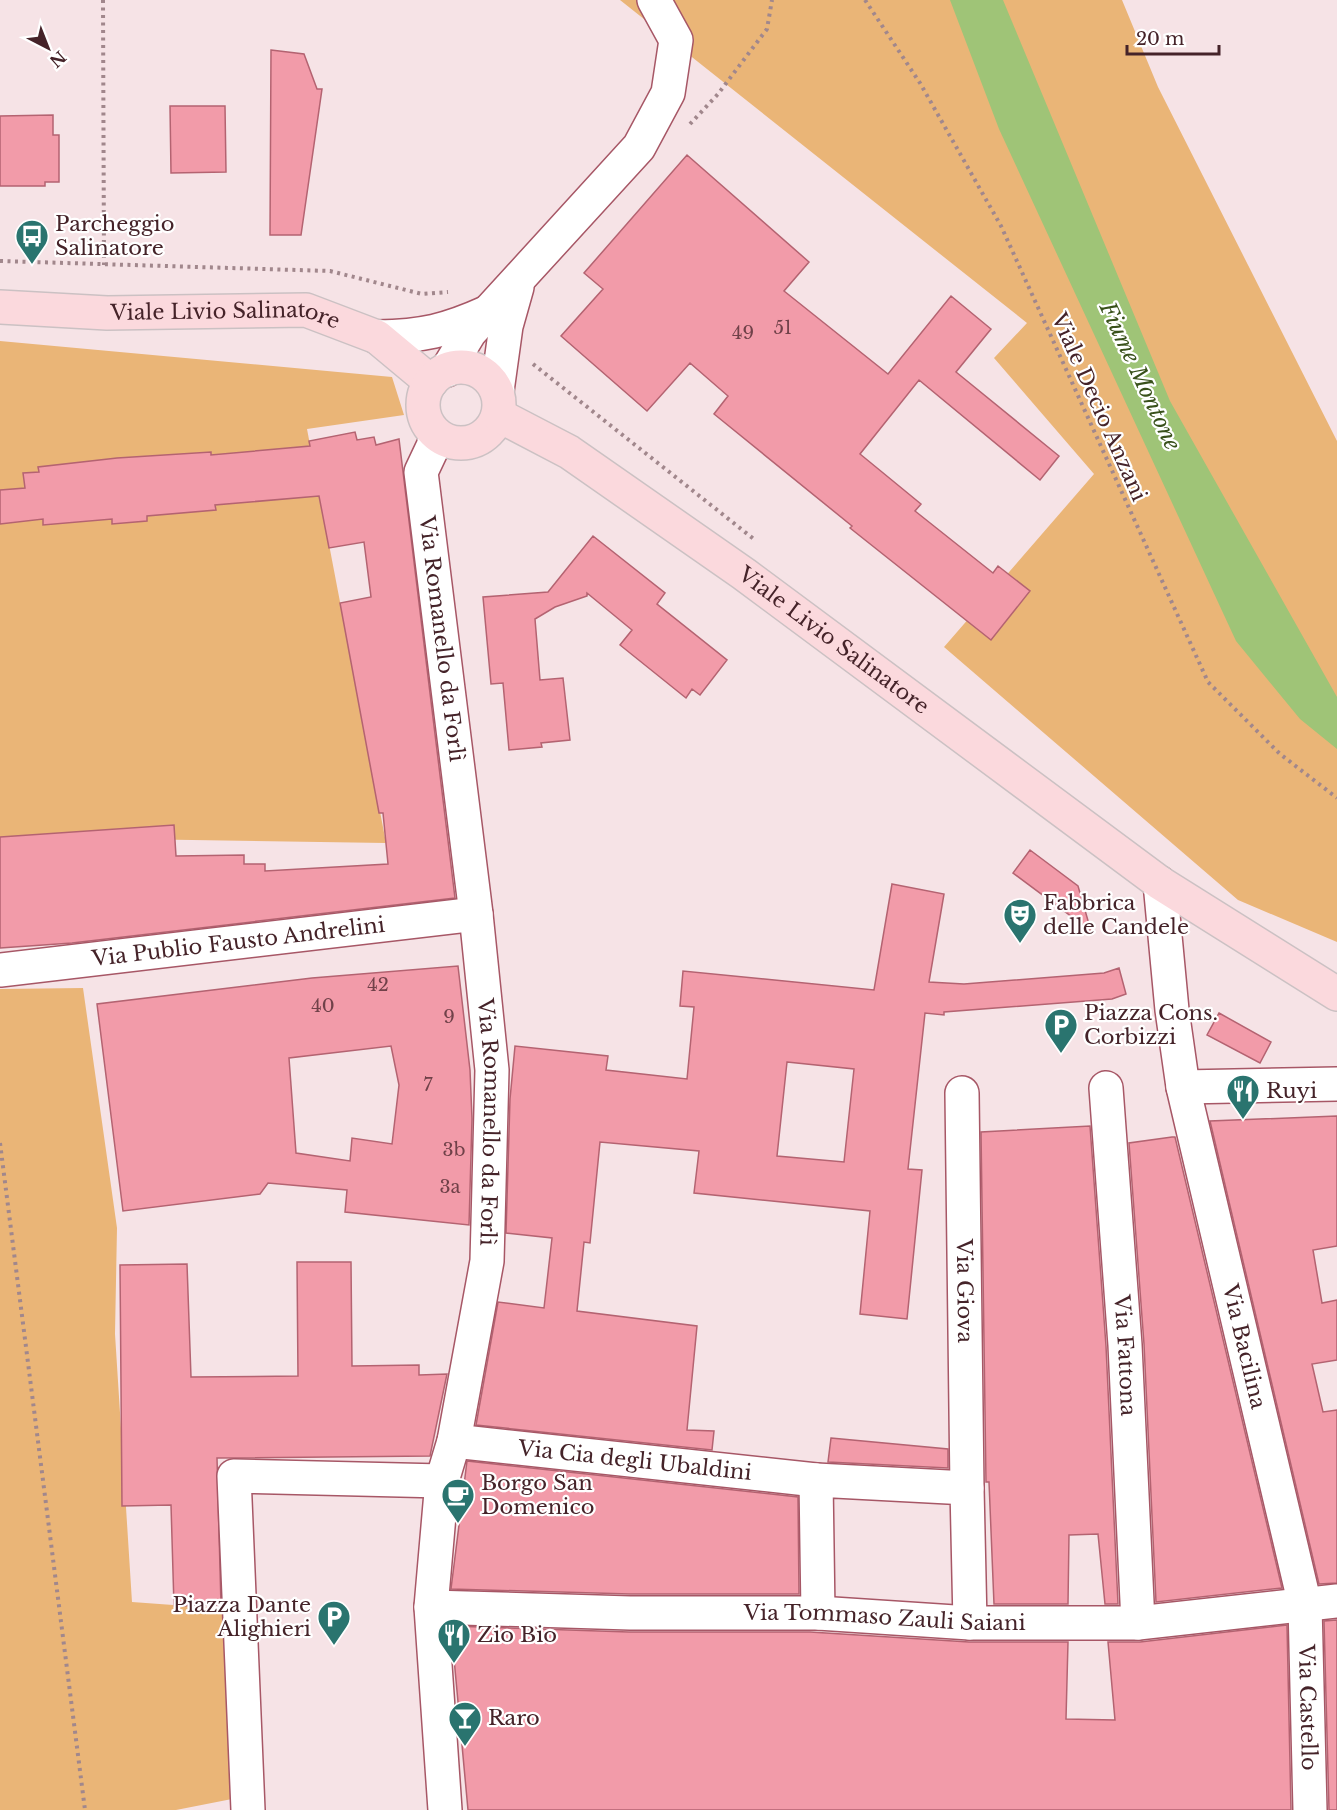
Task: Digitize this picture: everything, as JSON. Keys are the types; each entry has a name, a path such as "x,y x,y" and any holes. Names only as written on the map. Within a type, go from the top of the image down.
{"main road":[{"name":"Viale Livio Salinatore","path":"0,307 107,313 306,310 377,337 439,376"},
{"path":"458,367 476,370 491,380 497,403 484,436 473,441 448,442 429,427 423,404 439,376 458,367"},
{"name":"Viale Livio Salinatore","path":"497,403 744,574 1160,883 1337,994"}],"street":[{"path":"439,376 470,332 639,147 668,93 676,40 654,0"},
{"path":"497,403 506,326 519,279"},
{"path":"377,337 419,336 463,324 490,312"},
{"name":"Via Romanello da Forlì","path":"438,435 421,472 476,914 492,1070 487,1261 454,1441 442,1481 431,1607 445,1810"},
{"path":"1160,883 1172,1010 1184,1087 1337,1084"},
{"name":"Via Publio Fausto Andrelini","path":"0,970 476,914"},
{"name":"Via Bacilina","path":"1184,1087 1305,1605"},
{"name":"Via Fattona","path":"1106,1088 1125,1346 1138,1623"},
{"name":"Via Giova","path":"962,1093 970,1623"},
{"name":"Via Cia degli Ubaldini","path":"454,1441 816,1480 967,1488"},
{"path":"248,1810 234,1476 442,1481"},
{"path":"816,1480 818,1613"},
{"name":"Via Tommaso Zauli Saiani","path":"431,1607 630,1613 818,1613 970,1623 1138,1623 1337,1601"},
{"name":"Via Castello","path":"1305,1605 1310,1810"}],"path":[{"path":"103,0 104,265"},
{"path":"682,130 718,93 767,29 772,0"},
{"name":"Viale Decio Anzani","path":"866,0 920,83 1002,226 1208,682 1280,754 1337,798"},
{"path":"0,1143 85,1810"}],"shaded area":[{"path":"620,0 1122,0 1158,87 1337,441 1337,942 1238,900 944,647 1094,474 994,358 1027,323"},
{"path":"0,341 392,377 404,415 307,429 386,843 0,837"},
{"path":"83,988 117,1228 115,1334 132,1602 228,1609 232,1799 176,1810 0,1810 0,989"}],"water":[{"name":"Fiume Montone","path":"950,0 1003,0 1170,401 1337,697 1337,749 1300,719 1236,641 999,129"}],"building":[{"path":"271,50 304,54 317,89 322,89 301,235 270,235"},
{"path":"170,106 225,106 226,172 171,173"},
{"path":"53,115 53,135 59,135 59,182 45,182 45,186 0,186 0,116"},
{"path":"687,155 809,262 784,291 888,374 951,296 991,329 956,372 1059,456 1040,480 919,380 860,454 921,504 915,511 993,573 998,566 1030,591 991,640 850,528 852,526 714,414 728,396 690,363 647,411 561,336 603,289 584,273"},
{"path":"355,432 357,440 374,437 376,445 399,439 455,898 72,943 0,948 0,837 174,825 176,856 244,855 244,864 265,864 265,871 388,864 383,813 379,813 340,603 371,597 364,542 329,548 319,496 215,505 216,510 147,516 147,521 112,524 112,519 43,525 43,519 0,524 0,490 25,488 23,473 39,472 38,467 117,458 211,452 211,455 310,446 309,441"},
{"path":"593,536 665,593 657,604 727,660 700,695 692,689 686,698 620,645 632,630 587,593 587,596 555,607 535,619 540,680 563,678 570,740 541,743 542,747 509,750 503,683 491,684 483,597 548,592"},
{"path":"1030,850 1078,886 1091,931 1013,873"},
{"path":"892,884 944,894 929,982 964,984 1104,973 1119,968 1126,994 1112,999 944,1012 944,1015 925,1013 908,1169 922,1170 907,1319 860,1314 870,1211 694,1193 699,1151 600,1142 590,1243 584,1242 577,1311 697,1326 687,1430 714,1431 712,1450 476,1425 498,1302 544,1308 552,1238 506,1233 510,1099 515,1046 608,1056 606,1070 687,1079 694,1007 680,1006 683,971 874,990","holes":["787,1062 854,1069 844,1162 777,1156"]},
{"path":"458,966 470,1070 472,1119 469,1225 345,1212 347,1190 268,1183 260,1194 123,1211 97,1004 312,978","holes":["391,1046 399,1085 392,1144 352,1138 350,1161 296,1153 289,1058"]},
{"path":"1219,1013 1271,1042 1260,1063 1207,1035"},
{"path":"1337,1116 1337,1246 1313,1250 1322,1303 1337,1300 1337,1360 1312,1364 1323,1412 1337,1410 1337,1583 1319,1584 1210,1121"},
{"path":"1090,1126 1106,1346 1118,1604 1105,1604 1098,1534 1069,1535 1068,1604 994,1604 989,1482 986,1482 981,1132"},
{"path":"1175,1137 1282,1588 1156,1602 1144,1344 1129,1143"},
{"path":"297,1262 351,1262 352,1366 419,1365 419,1375 447,1374 430,1456 217,1458 221,1605 174,1606 171,1505 122,1506 120,1265 187,1264 191,1377 298,1376"},
{"path":"831,1438 948,1449 948,1468 828,1462"},
{"path":"467,1461 798,1497 799,1594 630,1594 451,1589"},
{"path":"1337,1620 1337,1810 1329,1810 1324,1621"},
{"path":"1287,1625 1291,1810 468,1810 451,1626 629,1632 810,1632 969,1642 1068,1642 1066,1719 1115,1720 1108,1642 1140,1642"}],"place":[{"name":"Parcheggio Salinatore","path":"32,265"},
{"name":"Fabbrica delle Candele","path":"1020,944"},
{"name":"Piazza Cons. Corbizzi","path":"1061,1054"},
{"name":"Ruyi","path":"1243,1120"},
{"name":"Borgo San Domenico","path":"458,1524"},
{"name":"Piazza Dante Alighieri","path":"334,1646"},
{"name":"Zio Bio","path":"454,1664"},
{"name":"Raro","path":"465,1747"}]}
